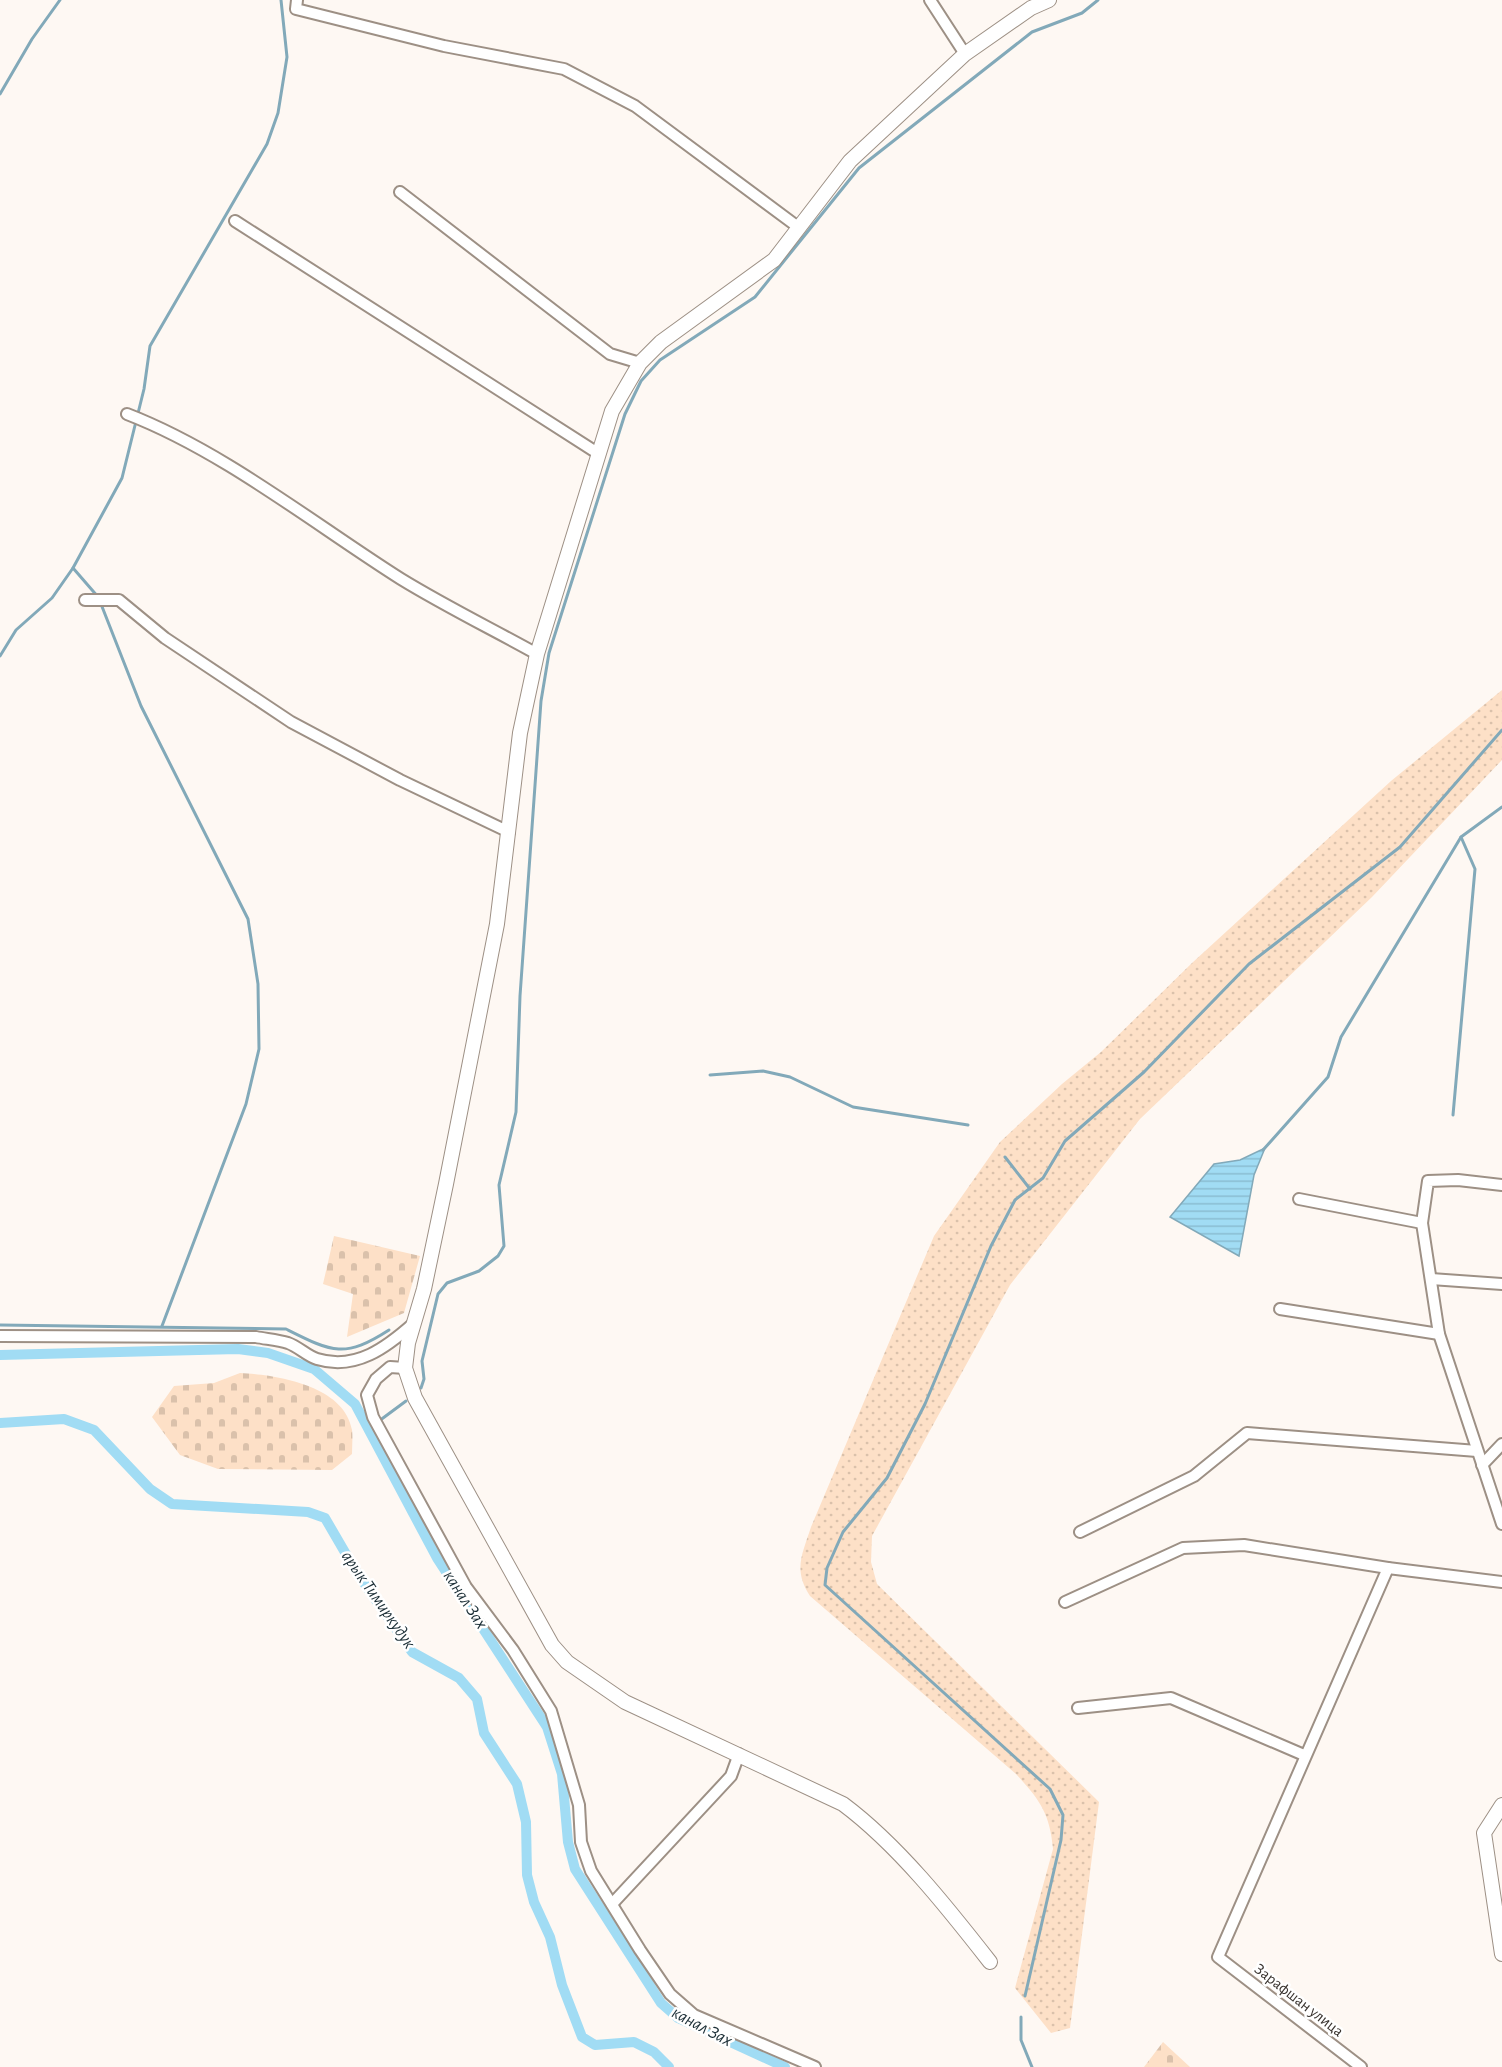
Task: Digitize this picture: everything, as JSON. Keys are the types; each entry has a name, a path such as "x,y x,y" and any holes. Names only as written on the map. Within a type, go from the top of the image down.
{"main road":[{"path":"990,1962 957,1920 867,1822 814,1789 625,1702 567,1662 552,1645 415,1398 405,1368 424,1289 497,924 520,733 537,654 612,411 640,363 662,342 774,260 849,161 965,54 1031,8 1049,0"},
{"path":"1502,1805 1484,1833 1498,1900 1502,1954"}],"street":[{"path":"297,0 296,9 444,46 564,69 593,82 635,106 798,227"},
{"path":"930,0 965,54"},
{"path":"400,192 610,354 640,363"},
{"path":"235,221 599,454"},
{"path":"127,414 159,426 252,482 403,580 537,654"},
{"path":"85,600 119,600 165,638 291,722 400,780 509,832"},
{"path":"1502,1185 1458,1180 1428,1181 1422,1224 1439,1334 1502,1524"},
{"path":"1299,1199 1422,1224"},
{"path":"1431,1279 1502,1284"},
{"path":"1280,1309 1439,1334"},
{"path":"0,1336 256,1337 290,1344 316,1359 338,1364 366,1357 389,1345 414,1323"},
{"path":"389,1345 390,1367"},
{"path":"405,1368 390,1367 376,1379 367,1395 373,1417 466,1587 513,1650 551,1711 579,1804 581,1842 591,1871 670,1994 694,2015 815,2067"},
{"path":"1080,1532 1194,1476 1247,1434 1477,1451"},
{"path":"1482,1465 1502,1444"},
{"path":"1065,1602 1183,1548 1244,1545 1388,1568 1502,1582"},
{"path":"1078,1708 1171,1698 1304,1755 1388,1568"},
{"path":"612,1905 731,1776 740,1754"},
{"name":"Зарафшан улица","path":"1304,1755 1218,1957 1361,2067"}],"green space":[{"path":"1502,690 1502,760 1372,897 1140,1119 1010,1285 872,1536 871,1562 877,1584 1099,1802 1070,2028 1051,2033 1015,1988 1053,1849 1049,1826 1042,1807 1016,1774 810,1596 800,1570 802,1554 811,1527 934,1236 1000,1142 1062,1084 1101,1052 1192,963 1391,781"},
{"path":"334,1236 420,1256 404,1313 347,1337 353,1294 323,1284"},
{"path":"240,1373 272,1376 306,1385 336,1402 346,1415 352,1430 352,1454 332,1470 218,1469 180,1455 152,1417 174,1386 214,1383"},
{"path":"1163,2042 1190,2067 1144,2067"}],"water":[{"path":"1265,1148 1254,1175 1239,1256 1170,1217 1214,1164 1240,1160"}],"waterway":[{"path":"0,94 32,39 60,0"},
{"path":"0,656 16,630 52,598 73,568 122,478 144,389 150,346 267,144 278,113 287,57 281,0"},
{"path":"421,1388 424,1379 422,1361 438,1294 447,1283 479,1271 498,1256 504,1246 499,1185 516,1112 520,996 541,701 549,653 625,414 641,381 660,360 755,297 859,168 1032,32 1082,13 1098,0"},
{"path":"73,568 99,598"},
{"path":"101,604 141,706 248,919 258,984 259,1049 246,1104 162,1326"},
{"path":"1025,1996 1061,1840 1063,1815 1050,1789 825,1585 827,1568 843,1532 887,1478 925,1404 991,1246 1015,1200 1043,1178 1065,1141 1144,1072 1249,964 1400,847 1502,730"},
{"path":"1263,1150 1328,1077 1341,1037 1461,837 1502,807"},
{"path":"1453,1115 1475,869 1461,837"},
{"path":"710,1075 763,1071 790,1077 853,1107 968,1125"},
{"path":"1005,1157 1030,1189"},
{"path":"0,1325 286,1329 315,1343 338,1349 360,1345 389,1330"},
{"name":"канал Зах","path":"0,1355 238,1349 268,1353 314,1369 355,1404 437,1558 547,1727 562,1774 568,1842 575,1869 661,2003 678,2018 785,2067"},
{"path":"379,1421 406,1401"},
{"name":"арык Тимиркудук","path":"0,1423 64,1419 94,1430 150,1489 172,1504 308,1512 325,1518 357,1573 412,1652 459,1678 477,1699 484,1733 517,1784 526,1822 527,1875 534,1902 550,1937 562,1985 582,2037 595,2045 634,2042 654,2052 669,2067"},
{"path":"1021,2017 1021,2040 1032,2067"}]}
